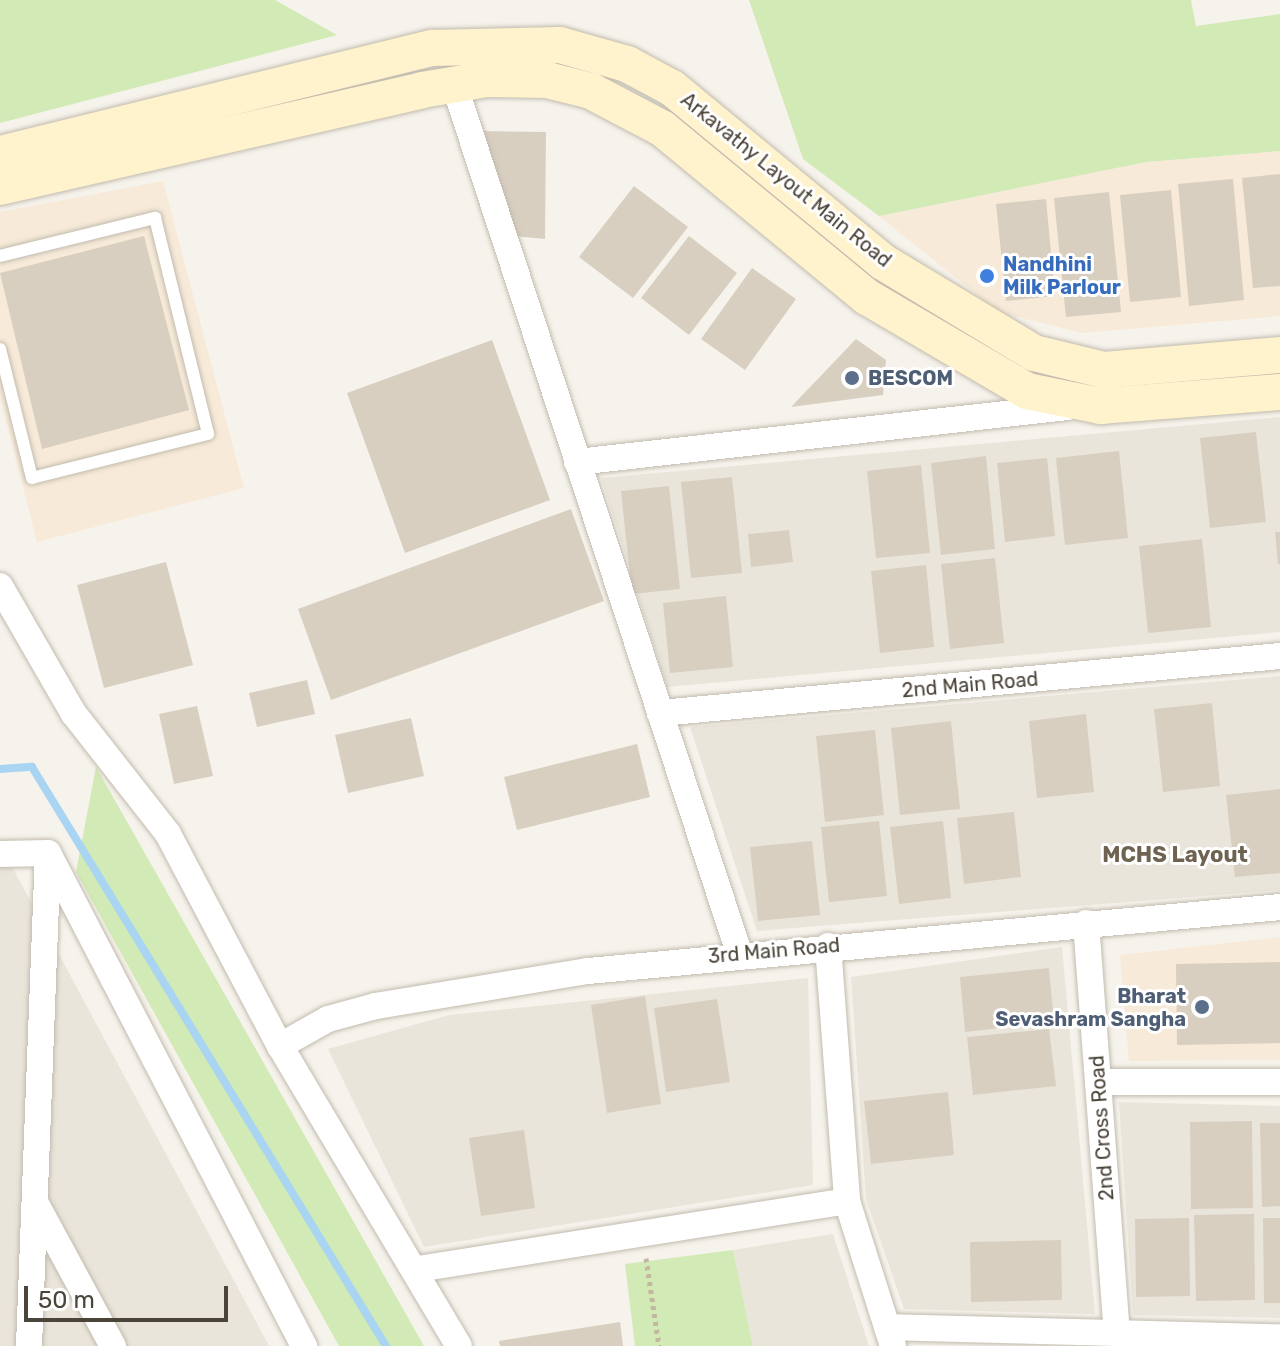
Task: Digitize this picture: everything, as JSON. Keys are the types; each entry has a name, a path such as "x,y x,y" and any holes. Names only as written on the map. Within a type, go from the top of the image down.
{"main road":[{"name":"Arkavathy Layout Main Road","path":"0,154 432,48 491,41 560,45 627,64 680,92 883,262 1034,353 1104,370 1280,355"},
{"name":"Arkavathy Layout Main Road","path":"0,187 454,84 547,80 630,108 901,319 991,375 1082,405 1280,392"}],"street":[{"path":"454,84 739,953"},
{"path":"577,462 1082,405"},
{"path":"0,586 74,714 168,834 280,1046 418,1269 459,1346"},
{"name":"2nd Main Road","path":"660,713 1280,656"},
{"path":"0,854 48,853"},
{"path":"29,1346 48,853"},
{"path":"48,853 304,1346"},
{"name":"3rd Main Road","path":"280,1046 328,1019 388,1003 739,953 1280,907"},
{"name":"2nd Cross Road","path":"1086,923 1117,1333"},
{"path":"828,946 847,1201 890,1336 1117,1333 1280,1337"},
{"path":"1098,1082 1280,1082"},
{"path":"418,1269 847,1201"},
{"path":"35,1202 113,1346"}],"lane":[{"path":"0,256 155,218 208,434 32,478 0,349"}],"path":[{"path":"643,1234 659,1346"}],"shaded area":[{"path":"1280,151 1280,316 1082,333 998,312 879,216 1146,162"},
{"path":"163,181 244,488 37,542 0,396 0,212"},
{"path":"1280,417 1280,632 667,687 601,478"},
{"path":"1280,676 1280,890 757,931 690,727"},
{"path":"0,861 9,861 269,1346 0,1346"},
{"name":"Bharat Sevashram Sangha","path":"1280,937 1280,1060 1129,1061 1120,955"},
{"path":"1062,947 1095,1314 904,1309 866,1199 851,977"},
{"path":"808,978 813,1185 424,1247 328,1049 449,1015"},
{"path":"1119,1102 1280,1106 1280,1318 1133,1315"},
{"path":"833,1234 869,1346 753,1346 733,1250"}],"green space":[{"path":"0,0 275,0 337,35 0,123"},
{"path":"749,0 1191,0 1196,26 1280,14 1280,151 1146,162 879,216 803,159"},
{"path":"96,767 424,1346 339,1346 76,872"},
{"path":"733,1250 753,1346 635,1346 625,1264"}],"building":[{"path":"479,131 546,132 545,239 513,236"},
{"path":"1280,174 1280,286 1253,288 1242,178"},
{"path":"1233,179 1244,300 1189,306 1178,184"},
{"path":"634,186 688,227 633,298 579,257"},
{"path":"1171,190 1181,297 1130,302 1120,195"},
{"path":"1109,192 1121,312 1066,317 1054,198"},
{"path":"1046,199 1055,296 1006,301 996,204"},
{"path":"144,236 189,410 42,449 0,273"},
{"path":"689,236 737,273 689,335 641,298"},
{"path":"752,268 796,299 745,370 701,339"},
{"name":"BESCOM","path":"856,339 886,360 883,395 791,407"},
{"path":"492,340 550,500 405,553 347,393"},
{"path":"1256,432 1266,522 1210,528 1200,438"},
{"path":"1119,451 1128,538 1065,545 1056,458"},
{"path":"986,456 995,549 941,555 931,463"},
{"path":"1047,458 1055,536 1005,542 997,463"},
{"path":"921,465 930,553 876,558 867,471"},
{"path":"732,477 742,573 691,578 681,482"},
{"path":"669,486 680,589 632,594 621,491"},
{"path":"571,509 604,601 331,700 298,609"},
{"path":"789,530 793,562 751,567 748,534"},
{"path":"1275,532 1280,532 1280,564 1278,564"},
{"path":"1202,539 1211,627 1148,633 1139,546"},
{"path":"995,558 1004,643 950,649 941,564"},
{"path":"166,562 193,665 104,688 77,585"},
{"path":"926,565 934,647 880,653 871,571"},
{"path":"726,596 733,667 670,673 663,603"},
{"path":"307,680 315,714 257,727 249,693"},
{"path":"1212,703 1220,786 1163,792 1154,709"},
{"path":"197,706 213,776 174,784 159,714"},
{"path":"1086,714 1094,792 1037,798 1029,721"},
{"path":"411,718 424,776 348,793 335,735"},
{"path":"951,721 960,809 900,815 891,728"},
{"path":"875,730 884,815 825,822 816,736"},
{"path":"637,744 650,797 517,830 504,777"},
{"path":"1280,789 1280,873 1235,877 1226,795"},
{"path":"1014,812 1021,877 964,884 957,818"},
{"path":"879,821 887,896 829,902 821,827"},
{"path":"943,821 951,898 899,904 890,827"},
{"path":"812,841 820,915 758,921 750,847"},
{"path":"1280,962 1280,1043 1177,1045 1176,964"},
{"path":"1049,968 1054,1022 965,1032 960,977"},
{"path":"645,996 661,1104 607,1113 591,1005"},
{"path":"717,999 730,1082 666,1092 654,1008"},
{"path":"1049,1029 1056,1086 973,1095 967,1037"},
{"path":"948,1092 954,1155 871,1164 864,1101"},
{"path":"1252,1121 1253,1208 1191,1209 1190,1122"},
{"path":"1260,1123 1280,1123 1280,1206 1262,1207"},
{"path":"524,1130 535,1208 481,1216 469,1138"},
{"path":"1254,1214 1255,1300 1196,1301 1194,1215"},
{"path":"1189,1218 1190,1296 1136,1297 1135,1219"},
{"path":"1263,1218 1280,1218 1280,1303 1264,1303"},
{"path":"1061,1240 1062,1300 971,1302 970,1242"},
{"path":"620,1322 623,1346 500,1346 499,1341"}],"waterway":[{"path":"0,769 32,767 386,1346"}],"place":[{"name":"Nandhini Milk Parlour","path":"987,276"},
{"name":"BESCOM","path":"852,378"},
{"name":"Bharat Sevashram Sangha","path":"1202,1007"}],"district":[{"name":"MCHS Layout","path":"1175,855"}]}
